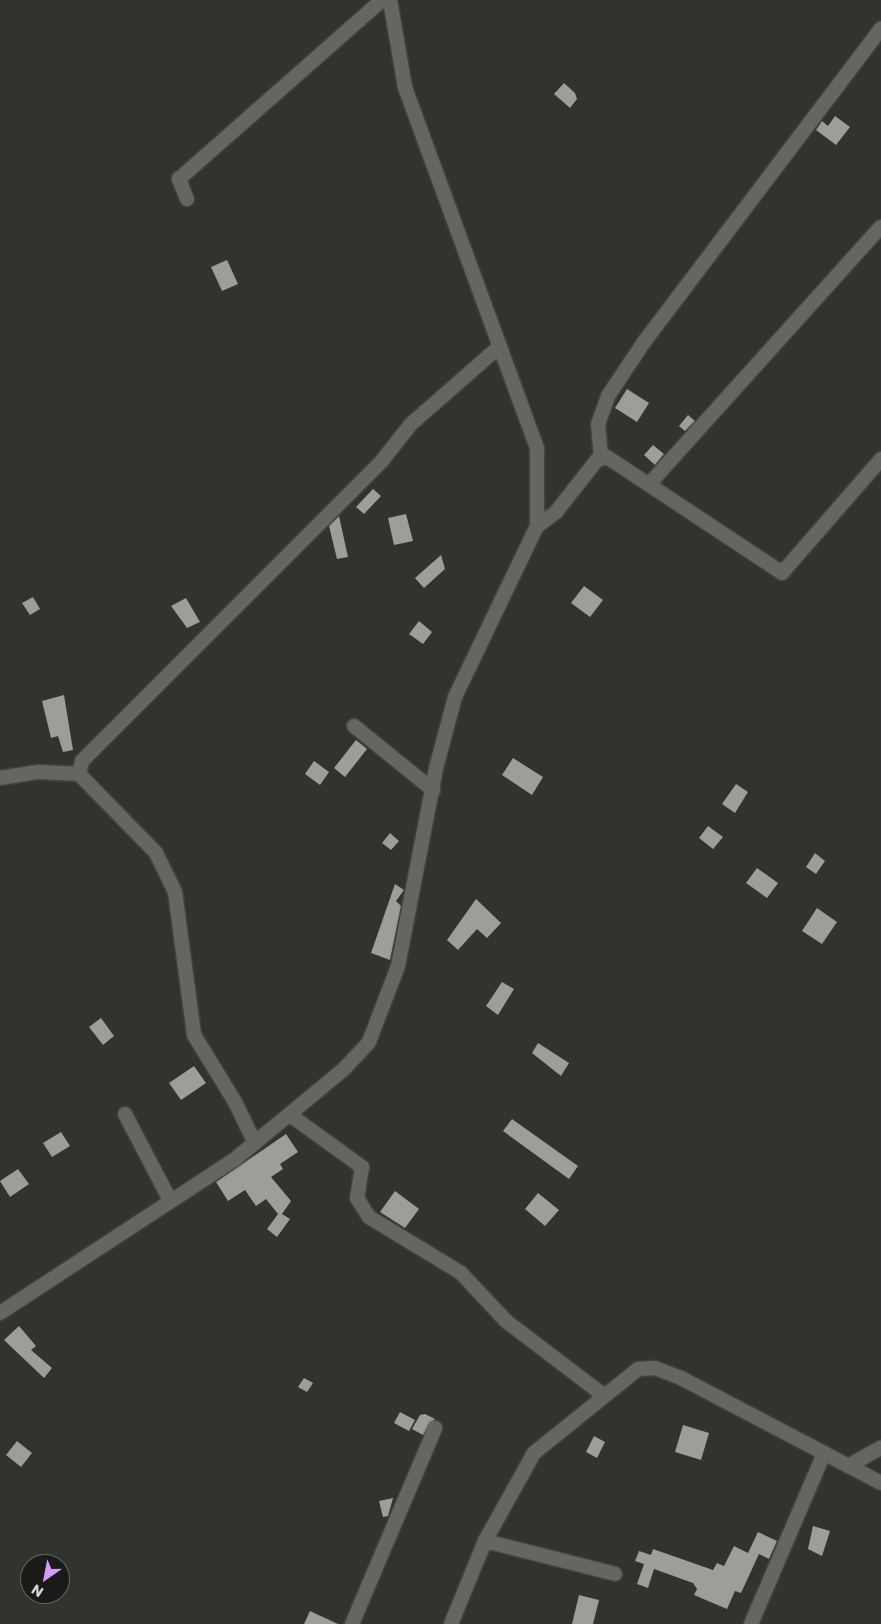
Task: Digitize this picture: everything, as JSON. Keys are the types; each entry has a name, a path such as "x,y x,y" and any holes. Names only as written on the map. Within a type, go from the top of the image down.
{"street":[{"path":"187,199 178,179 382,0"},
{"path":"0,1313 255,1144 290,1115 369,1042 386,1006 455,697 537,526 537,448 405,88 390,0"},
{"path":"537,526 556,512 601,457 598,424 608,396 644,342 881,28"},
{"path":"651,482 881,227"},
{"path":"79,774 82,761 381,462 412,424 500,346"},
{"path":"601,457 616,460 651,482 782,573 881,459"},
{"path":"354,726 433,790"},
{"path":"0,778 39,772 79,774 156,853 175,892 194,1035 235,1102 255,1144"},
{"path":"125,1114 170,1200"},
{"path":"290,1115 362,1167 357,1198 369,1217 461,1273 506,1321 603,1395"},
{"path":"451,1624 485,1541 534,1453 603,1395 638,1369 655,1368 823,1456 848,1466 881,1484"},
{"path":"352,1624 435,1428"},
{"path":"848,1466 881,1448"},
{"path":"751,1624 823,1456"},
{"path":"485,1541 614,1574"}],"building":[{"path":"564,83 575,93 577,99 570,108 554,94"},
{"path":"835,116 850,127 836,145 816,130 822,121 828,126"},
{"path":"227,260 238,284 222,291 211,267"},
{"path":"627,389 649,403 637,422 615,408"},
{"path":"688,415 695,421 685,431 679,426"},
{"path":"653,445 664,454 655,465 644,455"},
{"path":"373,489 381,496 364,514 356,507"},
{"path":"406,514 413,541 394,545 388,518"},
{"path":"339,516 348,557 337,559 329,526"},
{"path":"441,555 445,569 424,588 415,578"},
{"path":"584,586 603,600 590,617 571,603"},
{"path":"33,597 40,609 30,615 22,603"},
{"path":"186,598 200,622 187,628 171,606"},
{"path":"419,621 432,632 423,644 409,634"},
{"path":"64,695 73,750 63,752 58,736 51,738 42,701"},
{"path":"356,740 367,749 345,777 334,768"},
{"path":"513,758 543,777 532,795 502,775"},
{"path":"314,761 329,772 320,785 305,774"},
{"path":"736,784 748,792 735,813 722,804"},
{"path":"708,826 723,837 713,849 699,838"},
{"path":"390,833 399,841 391,850 382,843"},
{"path":"815,853 825,861 816,874 806,867"},
{"path":"757,868 778,883 767,898 746,883"},
{"path":"395,884 404,890 396,901 401,906 390,960 371,953"},
{"path":"476,899 501,923 487,938 477,929 458,950 447,940"},
{"path":"817,908 837,922 822,944 802,931"},
{"path":"502,982 514,989 498,1015 486,1006"},
{"path":"101,1018 114,1036 103,1045 89,1027"},
{"path":"538,1043 569,1063 561,1076 532,1053"},
{"path":"194,1066 206,1083 181,1100 169,1083"},
{"path":"512,1119 578,1166 569,1179 503,1131"},
{"path":"61,1132 70,1146 52,1157 43,1143"},
{"path":"286,1134 298,1152 280,1164 283,1169 271,1177 291,1201 282,1214 290,1219 277,1237 267,1229 278,1214 266,1199 256,1206 245,1190 228,1201 216,1182"},
{"path":"18,1169 29,1184 10,1197 0,1181"},
{"path":"395,1191 419,1209 405,1228 380,1212"},
{"path":"538,1193 559,1210 545,1226 525,1209"},
{"path":"19,1326 36,1346 31,1350 52,1368 44,1378 4,1340"},
{"path":"304,1378 313,1383 307,1392 298,1387"},
{"path":"400,1412 415,1420 409,1431 394,1423"},
{"path":"425,1414 435,1419 423,1435 412,1429 420,1415"},
{"path":"683,1425 709,1433 701,1460 675,1452"},
{"path":"594,1436 605,1442 597,1458 586,1452"},
{"path":"17,1441 32,1453 21,1467 6,1455"},
{"path":"393,1498 388,1516 383,1517 379,1501"},
{"path":"813,1526 830,1531 822,1556 808,1549"},
{"path":"758,1532 777,1541 769,1559 759,1554 741,1593 735,1591 727,1609 694,1595 697,1589 693,1583 654,1569 648,1588 637,1584 644,1564 635,1561 639,1551 651,1555 653,1549 713,1570 717,1563 724,1566 734,1546 748,1553"},
{"path":"579,1595 599,1600 593,1624 572,1624"},
{"path":"310,1611 338,1624 304,1624"}]}
